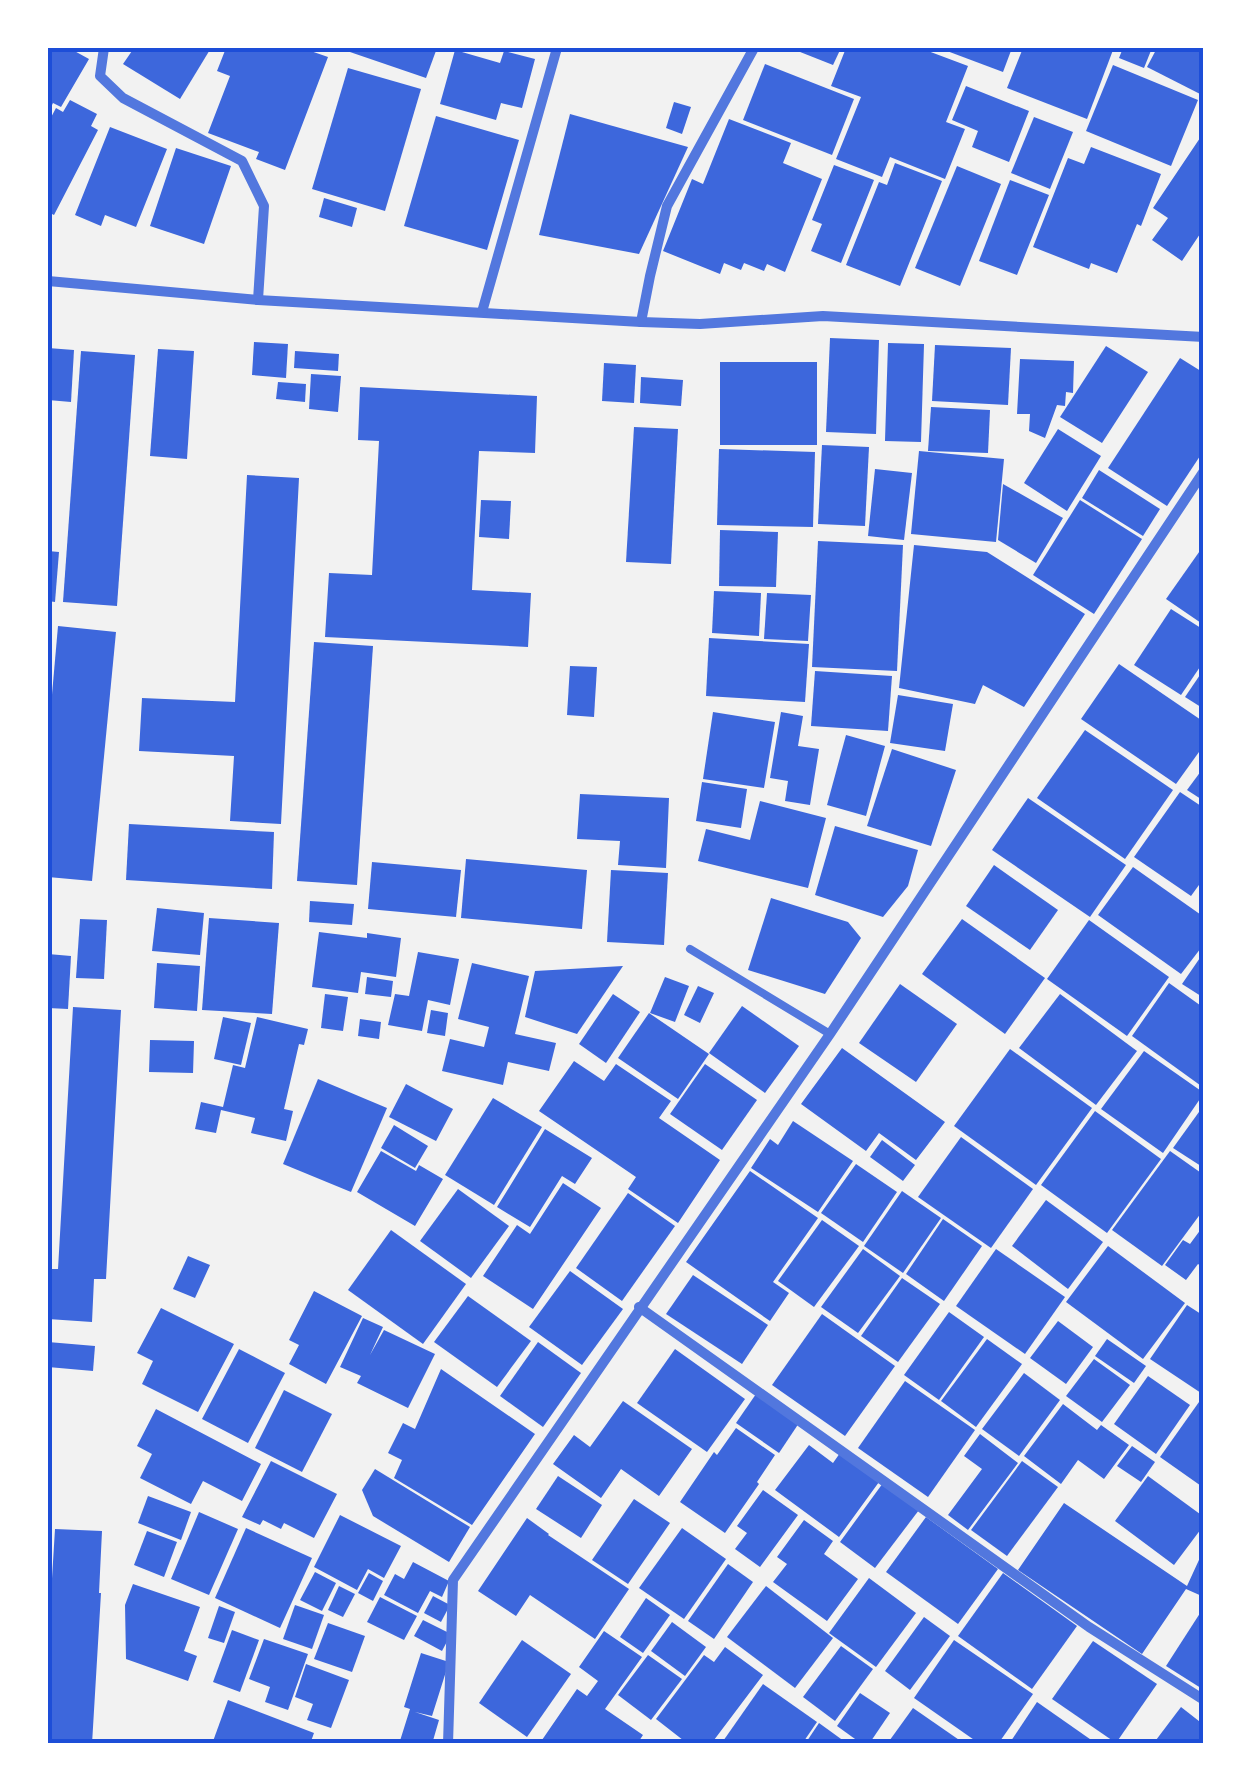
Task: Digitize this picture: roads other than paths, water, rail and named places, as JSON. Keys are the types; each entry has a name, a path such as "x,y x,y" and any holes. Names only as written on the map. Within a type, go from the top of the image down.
{"street":[{"path":"104,48 100,76 123,98 242,162 264,206 258,300"},
{"path":"482,312 557,48"},
{"path":"641,322 668,206 754,48"},
{"path":"48,282 258,300 641,322 700,324 823,316 1204,337"},
{"path":"448,1744 453,1580 830,1034 1204,471"},
{"path":"639,1308 1090,1627 1204,1700"}],"lane":[{"path":"690,950 830,1034"}]}
